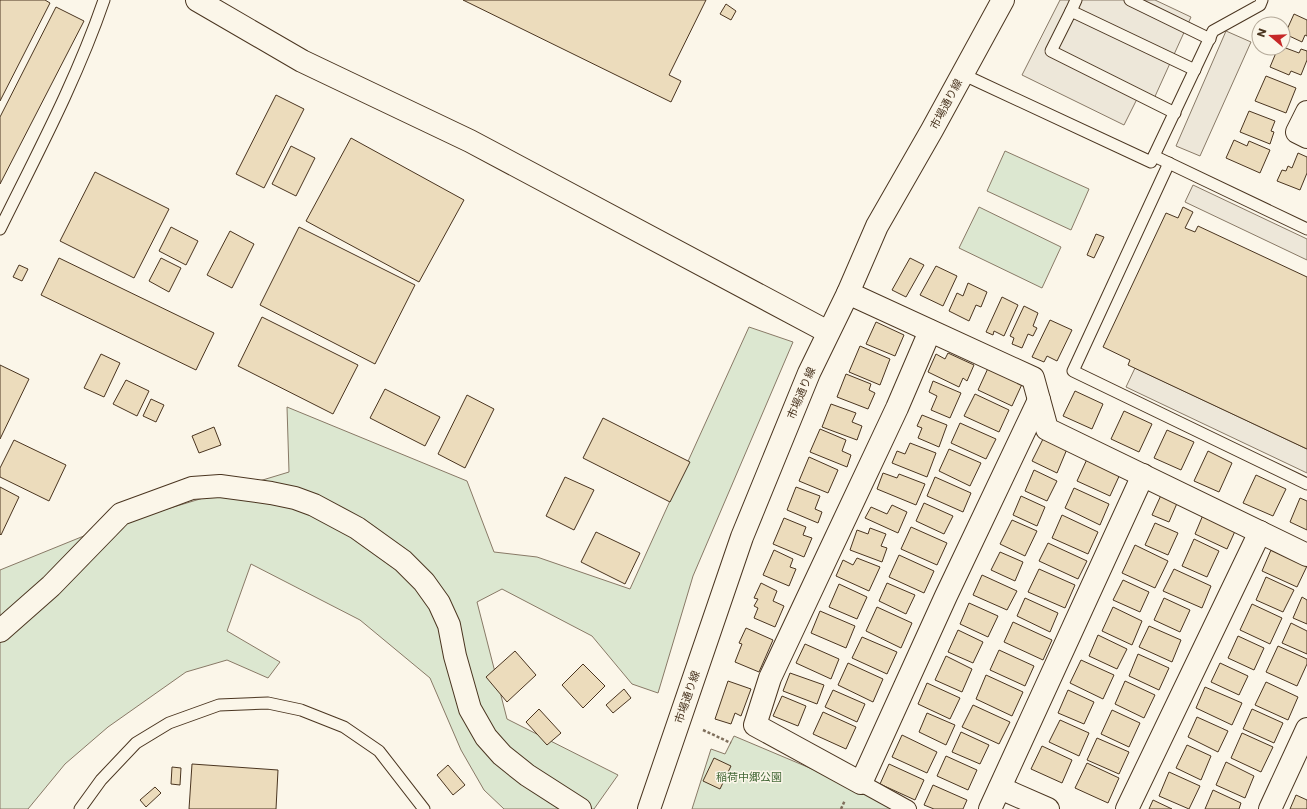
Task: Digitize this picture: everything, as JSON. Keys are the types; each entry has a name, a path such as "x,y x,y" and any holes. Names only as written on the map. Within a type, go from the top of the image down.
{"street":[{"path":"198,0 302,61 470,141 828,332"},
{"name":"市場通り線","path":"649,809 742,537 809,373 848,293 877,226 1003,0"},
{"path":"1307,112 1297,132 1307,137"},
{"path":"848,293 930,332 1033,378 1047,429 1307,554"},
{"path":"908,809 755,725 770,678 897,408 930,332"},
{"path":"861,783 946,596 1039,400"},
{"path":"990,809 1143,475"},
{"path":"0,631 51,586 121,514 192,488 220,486 271,493 294,498 314,505 357,528 403,562 424,582 439,603 449,625 455,656 470,710 486,737 502,754 527,775 580,809"},
{"path":"1127,809 1260,532"},
{"path":"1270,809 1307,729"},
{"path":"1000,788 1048,809"}],"lane":[{"path":"0,229 49,129 94,30 104,0"},
{"path":"1076,0 1051,51 1175,113"},
{"path":"1130,0 1210,39"},
{"path":"962,74 1151,162 1213,31 1260,5 1262,0"},
{"path":"1071,11 1194,70"},
{"path":"1154,156 1307,229"},
{"path":"1169,163 1073,371 1307,484"},
{"path":"80,809 102,780 136,743 169,723 220,705 268,703 301,710 344,727 379,751 424,809"}],"path":[{"path":"703,730 731,743"}],"green space":[{"path":"1005,151 1089,189 1071,230 987,191"},
{"path":"979,207 1061,247 1042,288 959,248"},
{"path":"749,327 793,342 693,576 658,693 632,684 592,636 502,589 477,602 507,719 618,775 594,809 504,809 484,790 461,750 430,678 360,620 251,564 227,631 280,662 268,678 227,660 186,672 108,727 65,764 28,809 0,809 0,570 101,529 289,472 287,407 467,481 494,552 537,557 630,589"},
{"name":"稲荷中郷公園","path":"734,736 843,782 892,809 692,809 711,749 725,754"}],"shaded area":[{"path":"1060,0 1155,0 1191,17 1152,103 1138,97 1124,125 1022,75"},
{"path":"1226,31 1251,42 1200,156 1176,146"},
{"path":"1193,185 1307,239 1307,260 1185,202"},
{"path":"1135,368 1307,449 1307,473 1126,387"}],"building":[{"path":"0,0 45,0 50,3 0,101"},
{"path":"463,0 706,0 669,75 681,81 671,102"},
{"path":"726,4 736,11 731,20 720,14"},
{"path":"56,7 84,21 0,184 0,117"},
{"path":"1294,14 1307,20 1307,36 1305,35 1302,42 1291,37 1291,21"},
{"path":"1301,49 1307,51 1307,60 1301,75 1291,71 1289,75 1270,67 1275,56 1291,56 1291,50 1299,53"},
{"path":"1266,76 1296,88 1286,113 1255,101"},
{"path":"276,95 304,109 264,188 236,174"},
{"path":"1249,111 1275,121 1271,131 1274,132 1270,144 1240,132"},
{"path":"351,138 464,200 419,282 306,221"},
{"path":"1234,140 1247,146 1249,141 1270,150 1260,173 1226,158"},
{"path":"291,146 315,158 296,196 272,184"},
{"path":"1298,153 1307,157 1307,173 1300,190 1277,181 1282,170 1286,171 1288,166 1292,168"},
{"path":"95,172 169,209 134,278 60,241"},
{"path":"1183,207 1193,212 1185,228 1195,232 1198,226 1307,277 1307,449 1128,365 1130,360 1103,347 1166,213 1178,218"},
{"path":"171,227 198,241 186,265 159,251"},
{"path":"299,227 415,285 375,364 260,305"},
{"path":"230,231 254,244 232,288 207,275"},
{"path":"1096,234 1104,237 1094,258 1087,255"},
{"path":"59,258 214,333 196,370 41,295"},
{"path":"161,258 181,268 169,292 149,281"},
{"path":"910,258 924,265 906,297 892,290"},
{"path":"19,265 28,269 22,281 13,277"},
{"path":"936,266 957,276 943,306 920,295"},
{"path":"968,283 987,292 981,307 976,305 969,321 949,311 957,293 963,296"},
{"path":"1002,297 1018,305 1004,336 994,331 993,335 986,332"},
{"path":"1024,306 1038,313 1033,326 1037,328 1033,336 1028,334 1022,348 1012,344 1014,338 1010,336"},
{"path":"262,317 358,365 333,414 238,366"},
{"path":"1050,320 1072,330 1057,361 1047,356 1044,362 1032,357"},
{"path":"876,322 904,335 895,356 866,344"},
{"path":"860,346 890,359 880,385 849,372"},
{"path":"948,353 974,365 967,381 963,378 959,387 928,372 936,354 945,359"},
{"path":"101,354 120,363 104,397 84,388"},
{"path":"0,365 29,379 0,439"},
{"path":"989,366 1023,382 1012,406 978,390"},
{"path":"846,374 871,384 869,390 875,393 868,409 837,397"},
{"path":"126,380 149,391 137,416 113,404"},
{"path":"933,381 961,393 950,418 931,410 937,396 929,392"},
{"path":"385,389 440,417 425,446 370,418"},
{"path":"1075,391 1103,404 1092,429 1063,416"},
{"path":"975,394 1009,410 999,432 964,416"},
{"path":"467,395 494,409 465,468 438,454"},
{"path":"151,399 164,405 156,422 143,416"},
{"path":"831,404 856,413 852,422 862,426 857,440 822,427"},
{"path":"1124,411 1152,424 1139,452 1111,439"},
{"path":"922,415 947,425 939,447 918,438 922,428 917,426"},
{"path":"603,418 690,462 670,502 583,458"},
{"path":"960,423 996,439 986,459 951,443"},
{"path":"214,427 221,445 199,453 192,436"},
{"path":"820,429 846,440 842,451 851,455 847,467 810,452"},
{"path":"1167,430 1194,442 1181,470 1154,458"},
{"path":"1043,439 1067,449 1057,473 1032,461"},
{"path":"14,440 66,465 49,501 0,477 0,468"},
{"path":"910,443 936,453 927,477 892,463 897,451 905,454"},
{"path":"949,449 981,463 970,486 939,471"},
{"path":"1208,451 1232,463 1219,492 1194,481"},
{"path":"809,457 838,470 828,493 799,481"},
{"path":"1088,457 1121,472 1110,496 1077,481"},
{"path":"1034,470 1057,481 1047,501 1025,491"},
{"path":"883,473 897,478 899,474 925,484 916,505 877,489"},
{"path":"1256,475 1286,489 1273,516 1243,503"},
{"path":"565,477 594,490 574,530 546,516"},
{"path":"935,477 971,493 963,512 927,496"},
{"path":"0,487 19,497 1,535 0,534"},
{"path":"796,487 820,496 815,509 822,512 818,523 787,510"},
{"path":"1074,488 1109,504 1100,525 1065,508"},
{"path":"1162,493 1178,501 1169,522 1152,515"},
{"path":"1021,496 1045,507 1037,526 1013,515"},
{"path":"1300,498 1307,501 1307,530 1290,522"},
{"path":"924,503 953,516 944,534 916,521"},
{"path":"892,505 907,512 898,533 865,518 871,507 887,514"},
{"path":"1062,515 1098,532 1088,554 1052,538"},
{"path":"1203,515 1236,529 1227,549 1195,534"},
{"path":"784,518 806,527 803,535 812,538 804,557 773,544"},
{"path":"1012,520 1037,531 1025,556 1000,544"},
{"path":"1155,523 1178,533 1168,555 1145,545"},
{"path":"911,527 947,543 937,565 901,549"},
{"path":"870,528 886,534 881,546 887,548 882,562 850,550 857,530 868,534"},
{"path":"596,532 640,553 625,584 581,562"},
{"path":"1194,539 1219,551 1207,577 1182,566"},
{"path":"1048,543 1087,561 1078,579 1039,561"},
{"path":"1135,545 1168,561 1155,588 1122,573"},
{"path":"774,550 793,559 790,567 796,569 789,586 763,575"},
{"path":"1271,550 1307,566 1297,587 1262,571"},
{"path":"1000,552 1023,562 1015,581 991,570"},
{"path":"899,555 934,571 924,593 889,577"},
{"path":"857,558 880,567 869,591 836,576 843,560 853,565"},
{"path":"1039,569 1075,585 1065,608 1028,592"},
{"path":"1174,569 1211,586 1202,608 1163,591"},
{"path":"982,575 1017,591 1007,610 973,595"},
{"path":"1266,577 1294,590 1283,612 1256,600"},
{"path":"1123,580 1149,592 1140,612 1113,600"},
{"path":"761,583 777,591 773,601 784,606 775,627 754,618 758,608 754,606 758,599 754,598"},
{"path":"887,583 915,595 906,614 879,601"},
{"path":"839,584 867,597 857,619 829,607"},
{"path":"1302,597 1307,600 1307,624 1293,618"},
{"path":"1025,598 1058,613 1050,632 1017,616"},
{"path":"1164,598 1190,610 1180,632 1154,620"},
{"path":"969,603 998,616 988,637 960,624"},
{"path":"1252,604 1282,618 1270,644 1240,630"},
{"path":"877,607 912,623 901,648 866,631"},
{"path":"1113,607 1142,621 1132,645 1102,631"},
{"path":"820,611 855,626 846,648 811,633"},
{"path":"1013,622 1052,640 1043,660 1004,642"},
{"path":"1291,623 1307,631 1307,654 1282,643"},
{"path":"1149,626 1181,640 1172,662 1139,647"},
{"path":"746,628 773,640 759,672 735,662 742,644 739,643"},
{"path":"958,630 983,642 973,663 948,652"},
{"path":"1098,635 1127,649 1117,669 1089,656"},
{"path":"1238,636 1264,648 1254,670 1228,658"},
{"path":"862,637 897,652 887,674 852,658"},
{"path":"805,644 839,659 831,679 796,663"},
{"path":"1278,646 1307,659 1307,664 1297,686 1266,672"},
{"path":"999,650 1034,666 1025,686 990,670"},
{"path":"515,651 536,675 507,702 486,677"},
{"path":"1138,654 1169,668 1159,690 1129,676"},
{"path":"946,656 972,669 962,692 935,680"},
{"path":"1081,660 1114,675 1103,699 1070,683"},
{"path":"848,663 883,679 873,702 838,685"},
{"path":"1220,663 1248,676 1239,695 1211,682"},
{"path":"583,664 605,686 583,708 562,685"},
{"path":"790,673 824,685 817,704 783,691"},
{"path":"986,675 1023,692 1012,716 976,699"},
{"path":"728,681 751,689 741,716 735,713 731,724 715,719"},
{"path":"1125,681 1155,695 1144,718 1115,704"},
{"path":"1266,682 1298,697 1288,720 1255,705"},
{"path":"927,683 960,698 950,719 918,704"},
{"path":"1205,687 1242,703 1232,725 1196,708"},
{"path":"624,689 631,698 613,713 606,705"},
{"path":"833,690 865,704 857,722 825,707"},
{"path":"1068,690 1094,702 1084,724 1058,713"},
{"path":"782,696 806,706 798,726 773,716"},
{"path":"973,705 1010,722 999,744 962,727"},
{"path":"539,709 561,733 547,745 526,722"},
{"path":"1252,709 1283,723 1274,743 1243,729"},
{"path":"1112,710 1140,723 1129,747 1101,734"},
{"path":"823,712 856,727 846,749 813,734"},
{"path":"927,713 955,725 946,745 919,732"},
{"path":"1197,717 1228,731 1218,752 1188,737"},
{"path":"1060,720 1089,733 1079,756 1049,742"},
{"path":"961,732 989,745 980,764 952,752"},
{"path":"1242,733 1273,747 1261,772 1231,758"},
{"path":"902,735 937,752 927,773 892,757"},
{"path":"1097,738 1129,752 1119,774 1087,760"},
{"path":"1187,745 1211,756 1201,780 1176,768"},
{"path":"1042,746 1072,760 1062,783 1031,769"},
{"path":"946,756 977,770 968,790 937,776"},
{"path":"714,758 731,766 720,789 703,781"},
{"path":"1226,762 1254,776 1245,798 1216,785"},
{"path":"1087,763 1119,778 1108,803 1075,788"},
{"path":"192,764 278,770 276,809 189,809"},
{"path":"889,764 924,780 915,800 880,784"},
{"path":"448,765 465,785 453,795 437,775"},
{"path":"172,767 181,768 180,785 171,784"},
{"path":"1169,772 1200,786 1189,809 1159,796"},
{"path":"933,785 967,800 963,809 934,809 924,805"},
{"path":"155,787 161,793 146,807 140,800"},
{"path":"1213,790 1241,803 1239,809 1205,809"},
{"path":"1296,795 1307,800 1307,809 1290,809"},
{"path":"1153,800 1172,809 1149,809"}]}
